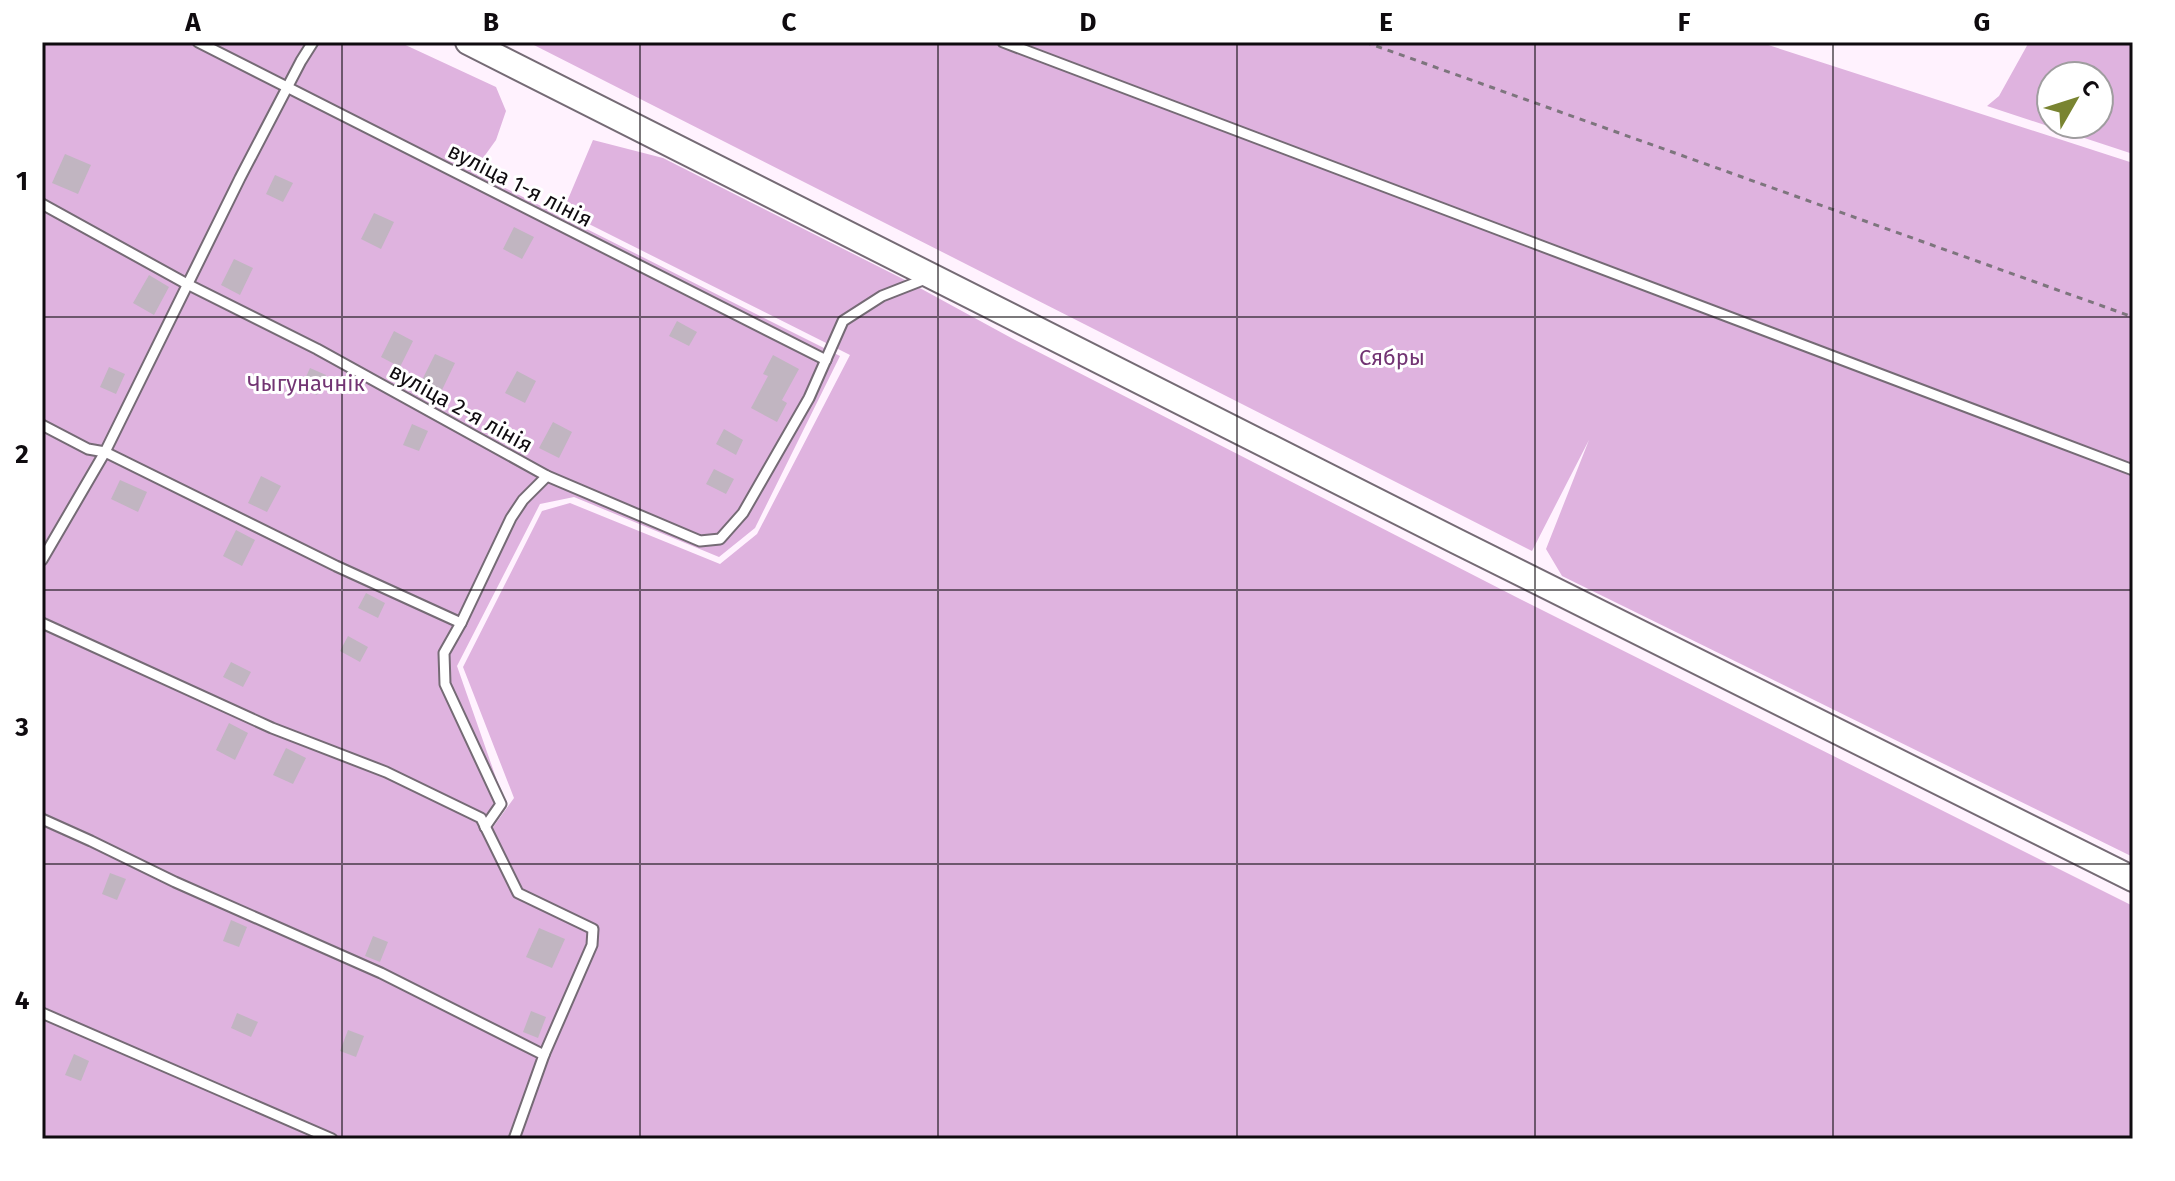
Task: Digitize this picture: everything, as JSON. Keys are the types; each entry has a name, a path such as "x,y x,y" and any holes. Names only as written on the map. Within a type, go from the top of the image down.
{"main road":[{"path":"468,42 2133,879"}],"lane":[{"name":"вуліца 1-я лінія","path":"198,42 826,360"},
{"path":"42,560 105,452 187,284 313,42"},
{"path":"1003,42 2133,470"},
{"name":"вуліца 2-я лінія","path":"42,204 187,284 317,349 547,476 700,541 720,539 743,513 809,398 826,360"},
{"path":"826,360 843,321 882,296 931,277"},
{"path":"42,425 88,449 105,452 336,566 461,623"},
{"path":"485,827 501,804 445,684 444,653 511,518 523,500 547,476"},
{"path":"42,623 272,728 410,783 481,818 518,893 593,929 592,945 544,1055 514,1139"},
{"path":"42,819 381,973 544,1055"},
{"path":"42,1013 332,1139"}],"path":[{"path":"1365,42 2133,317"}],"green space":[{"name":"Чыгуначнік","path":"42,42 399,42 496,87 506,111 496,140 473,172 840,356 755,528 719,557 574,497 540,504 457,666 502,795 480,827 516,877 491,830 514,798 463,667 542,511 570,503 720,564 757,534 850,355 563,211 593,140 663,158 1520,599 2133,906 2133,1139 42,1139"},
{"name":"Сябры","path":"528,42 1759,42 2035,131 2035,140 2062,140 2133,163 2133,857 1562,576 1546,549 1589,440 1532,551"},
{"path":"2029,42 2133,42 2133,154 2090,140 2115,140 2115,60 2035,60 2035,122 1987,106 1999,96"}],"building":[{"path":"65,154 91,165 78,194 52,183"},
{"path":"275,175 293,183 283,202 266,194"},
{"path":"374,213 394,222 381,249 361,239"},
{"path":"514,227 534,237 522,259 503,249"},
{"path":"234,259 253,268 240,295 221,285"},
{"path":"149,275 169,287 154,315 133,303"},
{"path":"677,321 697,332 689,346 669,336"},
{"path":"394,331 413,341 400,367 381,357"},
{"path":"435,354 455,363 442,390 422,380"},
{"path":"773,355 799,369 782,400 787,403 777,422 751,408 768,376 763,374"},
{"path":"109,367 125,374 116,394 100,387"},
{"path":"310,368 326,375 317,395 301,388"},
{"path":"517,371 536,381 525,403 505,393"},
{"path":"553,422 572,432 559,458 539,448"},
{"path":"412,424 428,431 419,451 403,445"},
{"path":"724,429 743,440 736,455 716,444"},
{"path":"714,469 734,479 726,494 706,484"},
{"path":"261,476 281,486 267,512 248,503"},
{"path":"120,480 147,492 138,512 111,499"},
{"path":"236,530 255,540 242,566 223,556"},
{"path":"366,593 385,603 378,618 358,608"},
{"path":"348,636 368,647 360,662 340,651"},
{"path":"231,662 251,672 243,687 223,677"},
{"path":"229,723 248,733 235,760 216,750"},
{"path":"286,748 306,758 293,784 273,775"},
{"path":"110,873 126,879 117,900 102,894"},
{"path":"231,920 247,927 239,947 223,941"},
{"path":"539,928 565,939 552,968 526,957"},
{"path":"373,936 388,942 380,962 365,956"},
{"path":"531,1011 546,1017 538,1038 523,1032"},
{"path":"237,1013 258,1022 251,1037 231,1028"},
{"path":"348,1030 364,1036 356,1057 340,1051"},
{"path":"74,1054 89,1061 81,1081 65,1075"}]}
